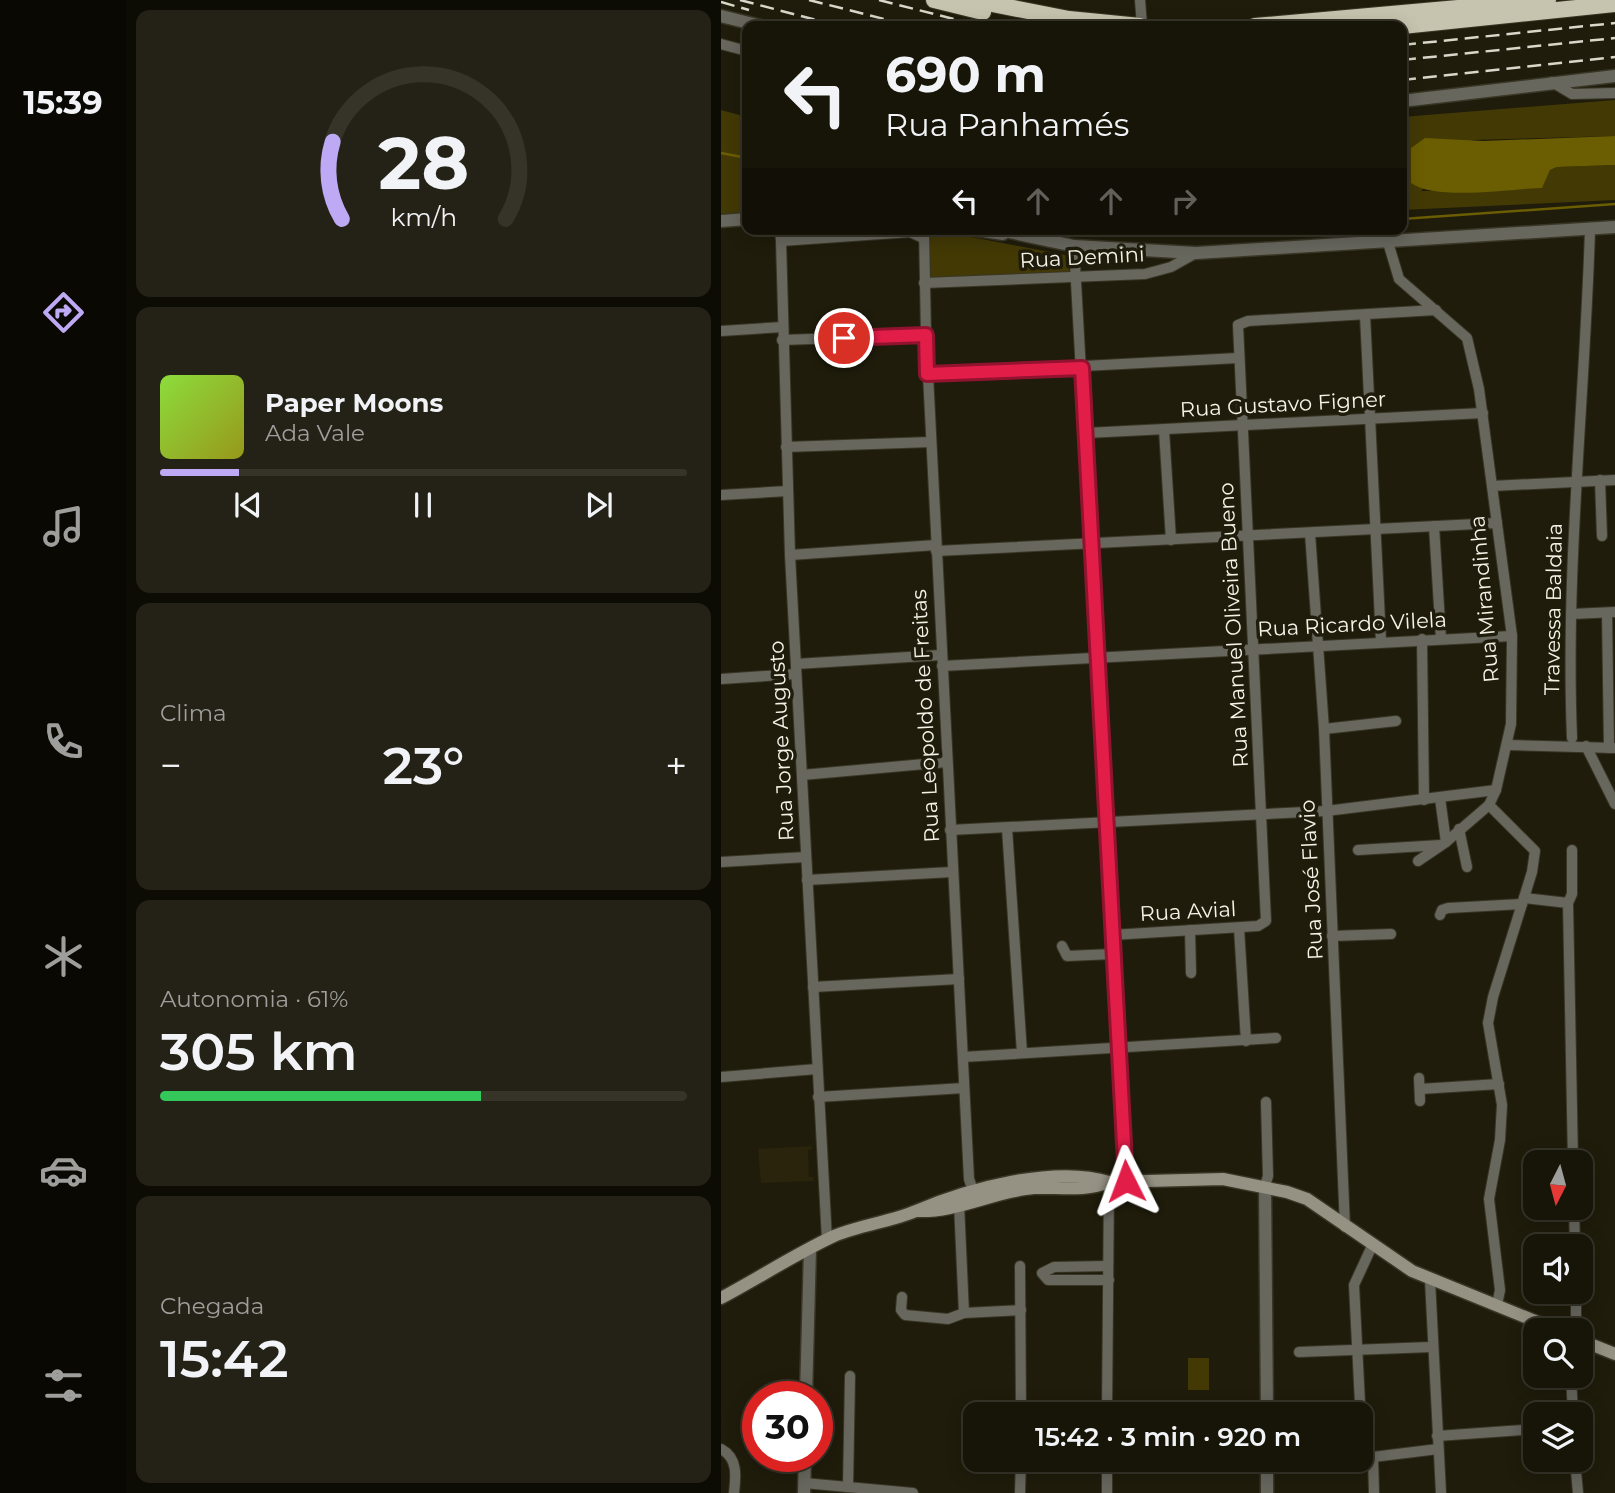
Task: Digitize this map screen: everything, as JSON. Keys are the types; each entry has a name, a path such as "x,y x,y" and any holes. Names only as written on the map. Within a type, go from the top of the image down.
{"highway":[{"path":"934,0 1031,21"},
{"path":"972,0 1090,21"},
{"path":"1407,25 1459,10 1548,0"},
{"path":"1319,21 1459,10 1615,5"}],"main road":[{"path":"917,1211 934,1202 975,1195 1034,1179 1097,1178 1109,1182 1223,1179 1265,1186 1307,1199 1372,1246 1430,1280 1528,1318"},
{"path":"721,1298 827,1240 917,1211 958,1204 975,1195"},
{"path":"1593,1345 1615,1354"}],"street":[{"path":"1140,0 1141,21"},
{"path":"721,16 742,21"},
{"path":"721,44 742,50"},
{"path":"1407,100 1615,76"},
{"path":"1552,82 1571,94 1615,93"},
{"path":"721,221 742,219"},
{"name":"Rua Demini","path":"1407,234 1615,227"},
{"name":"Travessa Baldaia","path":"1572,738 1569,673 1575,482 1586,353 1590,229"},
{"name":"Rua Jorge Augusto","path":"781,235 790,555 827,1240"},
{"name":"Rua Leopoldo de Freitas","path":"924,235 923,283 950,831 969,1179 975,1195"},
{"path":"1015,235 1074,246 1196,253"},
{"name":"Rua Demini","path":"923,283 1160,271 1196,253 1386,235"},
{"name":"Rua Mirandinha","path":"1386,235 1399,279 1467,338 1483,413 1512,636 1513,701 1508,746 1496,790 1489,804"},
{"path":"1074,246 1126,1181"},
{"path":"1381,641 1365,315 1436,310"},
{"name":"Rua Manuel Oliveira Bueno","path":"1266,923 1238,324 1248,321 1365,315"},
{"path":"721,331 783,327"},
{"path":"782,340 926,335"},
{"path":"927,374 1238,358"},
{"name":"Rua Gustavo Figner","path":"1086,433 1483,413"},
{"path":"1164,430 1171,540"},
{"path":"786,447 931,442"},
{"path":"1600,480 1602,536"},
{"path":"1492,486 1615,480"},
{"path":"721,495 788,491"},
{"path":"790,555 1247,537 1497,523"},
{"path":"1434,526 1441,639"},
{"name":"Rua José Flavio","path":"1310,533 1324,729 1345,1227"},
{"path":"1508,746 1612,748 1611,613 1572,614"},
{"name":"Rua Ricardo Vilela","path":"721,679 796,669 942,660 1098,658 1512,636"},
{"path":"1422,639 1424,800"},
{"path":"1324,729 1396,722"},
{"path":"1586,746 1615,804"},
{"path":"802,775 947,762"},
{"path":"950,831 1326,811 1496,790"},
{"path":"1440,798 1444,844"},
{"path":"1418,861 1444,844 1489,804 1535,851 1490,1010 1490,1043 1499,1084 1503,1122 1489,1199 1500,1290 1497,1305"},
{"path":"1007,828 1022,1053"},
{"path":"1459,829 1467,867"},
{"path":"1358,850 1444,844"},
{"path":"1572,850 1572,894 1568,903 1573,1150"},
{"path":"721,862 806,857"},
{"path":"807,880 953,872"},
{"path":"1440,915 1442,910 1448,908 1523,901 1568,903"},
{"name":"Rua Avial","path":"1112,935 1239,928 1266,923"},
{"path":"1239,928 1246,1041"},
{"path":"1190,930 1191,973"},
{"path":"1332,936 1391,934"},
{"path":"1062,946 1067,956 1113,954"},
{"path":"813,987 958,979"},
{"path":"963,1057 1276,1038"},
{"path":"721,1077 817,1069"},
{"path":"1419,1078 1420,1101"},
{"path":"1420,1090 1499,1084"},
{"path":"818,1097 964,1088"},
{"path":"1266,1102 1267,1402"},
{"path":"1107,1402 1109,1182"},
{"path":"958,1204 964,1313"},
{"path":"1360,1402 1354,1285 1372,1246"},
{"path":"806,1381 810,1249"},
{"path":"1020,1266 1021,1402"},
{"path":"1108,1266 1054,1267 1042,1273 1048,1280 1109,1280"},
{"path":"1430,1280 1431,1347 1441,1493"},
{"path":"902,1297 901,1310 905,1315 948,1319 964,1313 1021,1310"},
{"path":"1299,1353 1431,1347"},
{"path":"848,1487 851,1376"},
{"path":"1437,1436 1523,1430"},
{"path":"1374,1493 1373,1457 1438,1449"},
{"path":"721,1450 732,1460 736,1469 734,1493"},
{"path":"1020,1493 1021,1472"},
{"path":"1107,1472 1107,1493"},
{"path":"1267,1472 1268,1493"},
{"path":"1576,1472 1577,1493"},
{"path":"804,1488 848,1487 913,1493"}],"shaded area":[{"path":"1615,100 1615,136 1473,140 1421,191 1541,188 1550,170 1557,167 1615,165 1615,200 1407,210 1407,117"},
{"path":"721,110 742,116 742,215 721,217"},
{"path":"1615,136 1615,165 1557,167 1550,170 1542,188 1455,193 1437,192 1411,183 1411,148 1425,138 1483,141"},
{"path":"930,235 961,235 1065,255 1069,259 1069,271 1066,274 929,278"},
{"path":"812,1146 812,1149 808,1150 809,1177 813,1177 814,1181 761,1183 758,1149"},
{"path":"1188,1358 1209,1358 1209,1390 1188,1390"}],"waterway":[{"path":"721,153 742,157"},
{"path":"1407,219 1615,204"}],"railway":[{"path":"740,0 820,21"},
{"path":"809,0 892,21"},
{"path":"879,0 961,21"},
{"path":"721,2 749,10"},
{"path":"1407,44 1615,23"},
{"path":"1407,59 1615,38"},
{"path":"1407,79 1615,57"}],"route":[{"path":"844,338 926,335 927,374 1082,368 1126,1181"}]}
